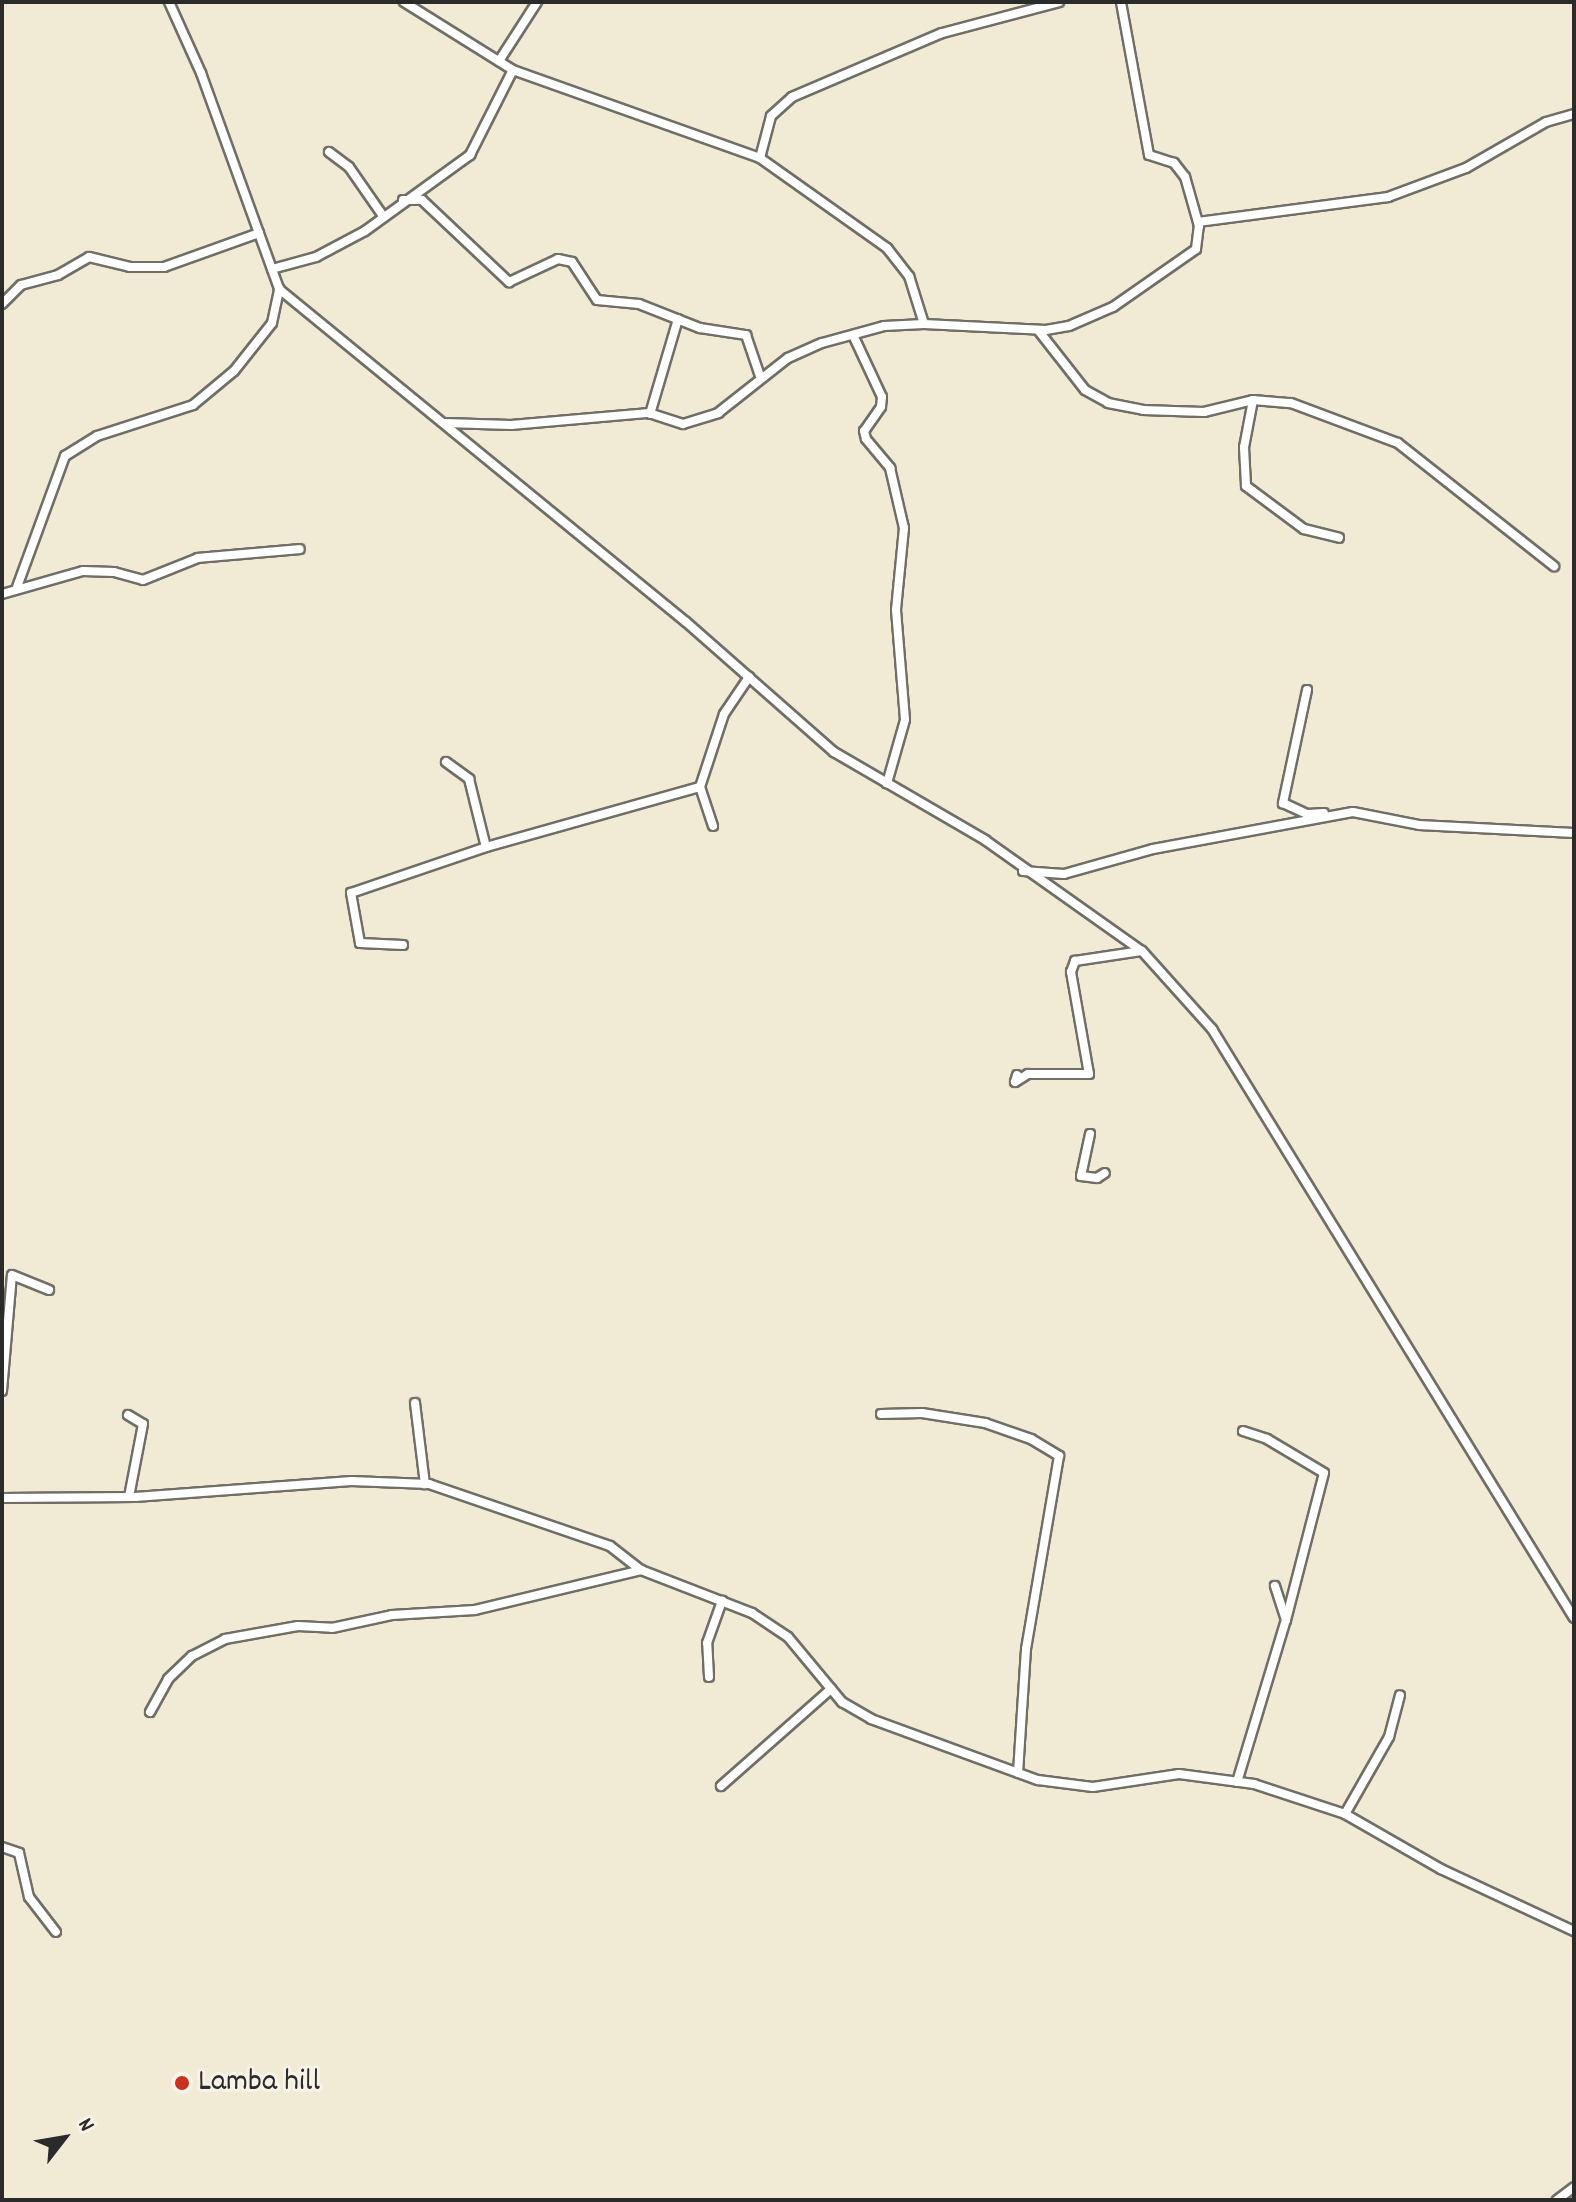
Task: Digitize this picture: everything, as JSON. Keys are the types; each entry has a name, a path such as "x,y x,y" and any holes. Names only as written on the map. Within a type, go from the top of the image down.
{"street":[{"path":"17,587 65,456 97,436 193,405 234,371 272,323 279,289 201,73 169,2"},
{"path":"404,2 513,70 760,158 887,248 909,276 924,324"},
{"path":"499,61 537,2"},
{"path":"760,158 771,116 792,97 942,33 1059,2"},
{"path":"444,423 511,425 650,414 683,424 700,421 745,395 788,358 853,335 924,324 1038,330 1069,326 1113,307 1196,249 1198,222 1185,177 1174,163 1149,155 1121,2"},
{"path":"272,269 316,257 383,216 470,155 513,70"},
{"path":"1198,222 1388,197 1466,168 1546,122 1574,114"},
{"path":"329,152 349,167 383,216"},
{"path":"403,200 422,200 509,282 558,259 572,262 597,300 639,304 678,319 746,335 761,379"},
{"path":"2,304 21,285 58,275 89,257 130,267 164,267 259,233"},
{"path":"279,289 749,677 834,752 985,840 1023,871 1142,951 1212,1029 1574,1618"},
{"path":"650,414 678,319"},
{"path":"1038,330 1085,390 1108,403 1204,412 1253,400 1324,412 1398,443 1554,566"},
{"path":"853,335 882,397 881,407 864,431 866,439 890,468 904,528 896,610 905,720 887,783"},
{"path":"1253,400 1244,447 1246,486 1304,529 1339,538"},
{"path":"2,594 17,587 83,571 114,572 143,580 198,558 300,549"},
{"path":"713,826 700,787 724,714 749,677"},
{"path":"1307,690 1283,803 1307,814 1353,812 1419,825 1574,833"},
{"path":"446,762 469,779 486,847"},
{"path":"403,945 360,943 351,893 486,847 700,787"},
{"path":"1023,871 1064,874 1153,849 1353,812"},
{"path":"1017,1075 1015,1082 1028,1074 1089,1074 1071,972 1075,961 1142,951"},
{"path":"1090,1134 1081,1176 1097,1178 1105,1173"},
{"path":"2,1391 12,1275 49,1290"},
{"path":"415,1403 425,1484"},
{"path":"881,1414 922,1413 985,1423 1059,1456 1026,1649 1018,1773"},
{"path":"128,1415 143,1424 129,1497"},
{"path":"1237,1782 1286,1620 1324,1473 1267,1439 1243,1431"},
{"path":"2,1498 129,1497 351,1481 425,1484 610,1546 641,1570 722,1601 788,1637 831,1689 871,1719 1018,1773 1093,1787 1179,1774 1237,1782 1345,1814 1441,1869 1574,1931"},
{"path":"150,1712 168,1679 184,1664 225,1639 298,1626 332,1628 392,1615 475,1610 641,1570"},
{"path":"1275,1586 1286,1620"},
{"path":"709,1677 707,1643 722,1601"},
{"path":"721,1786 831,1689"},
{"path":"1345,1814 1389,1737 1400,1695"},
{"path":"2,1847 19,1853 29,1897 56,1932"},
{"path":"1557,2200 1574,2187"}],"place":[{"name":"Lamba hill","path":"182,2083"}]}
